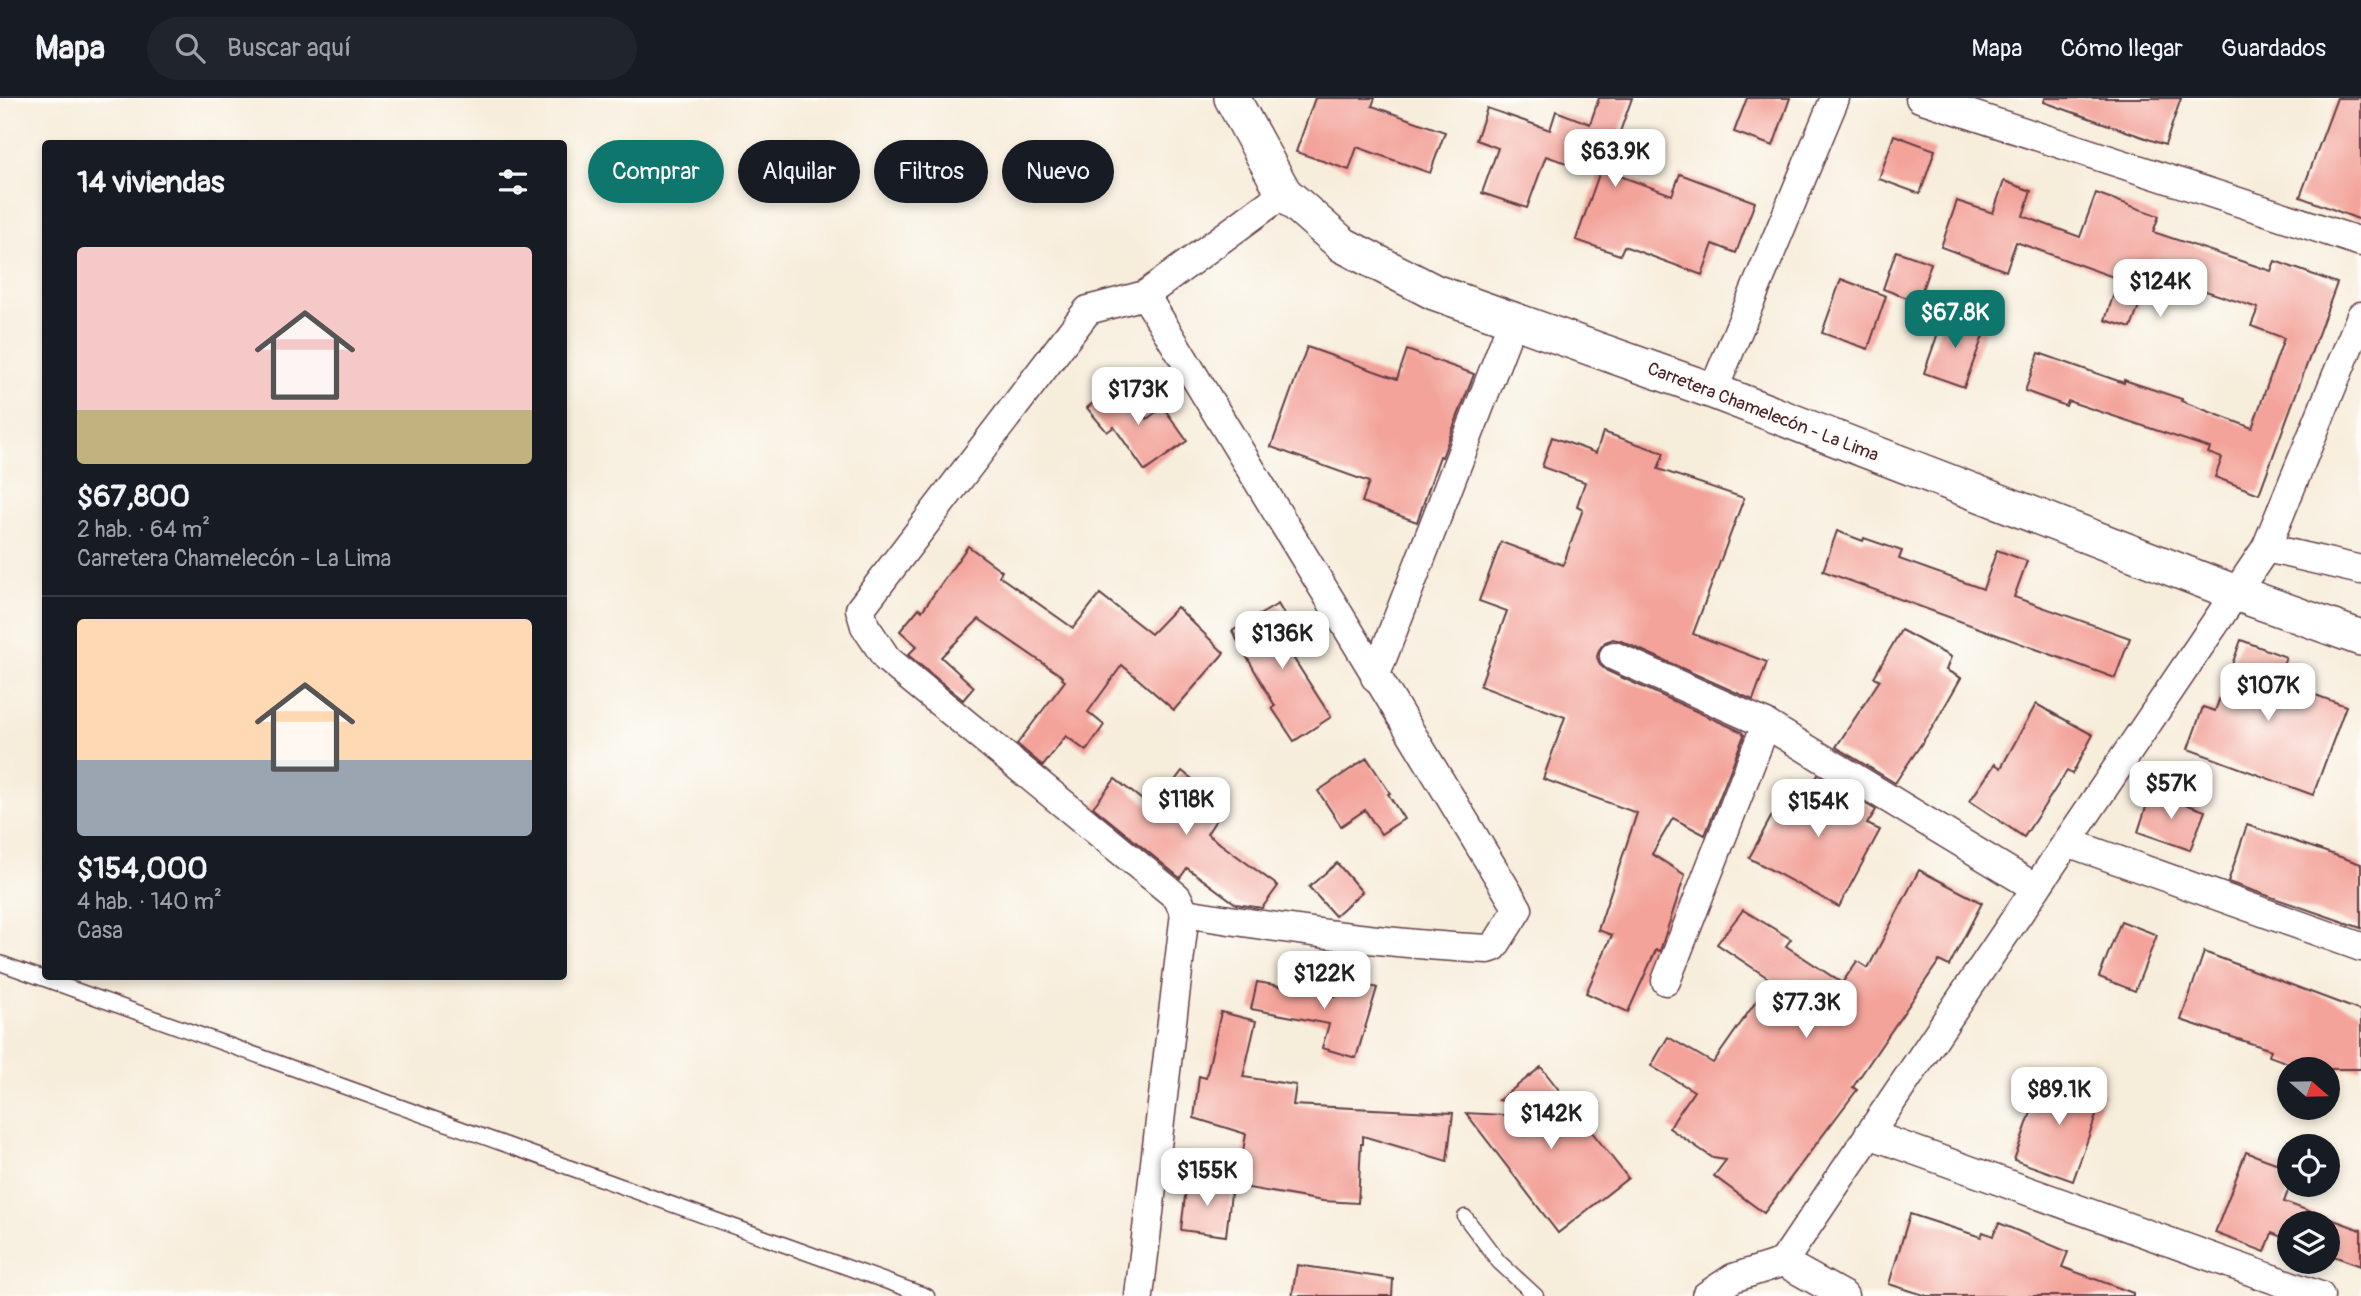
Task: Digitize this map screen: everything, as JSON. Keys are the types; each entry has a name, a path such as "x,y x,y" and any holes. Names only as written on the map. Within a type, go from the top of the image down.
{"street":[{"name":"Carretera Chamelecón - La Lima","path":"1233,98 1284,193 1343,245 1434,292 1713,391 2236,593 2361,638"},
{"path":"1713,391 1835,98"},
{"path":"1920,98 2361,242"},
{"path":"1139,1296 1185,913 1177,897 887,659 865,626 860,609 1088,310 1145,296 1284,193"},
{"path":"1145,296 1518,909 1494,947 1480,948 1408,943 1185,913"},
{"path":"1706,1296 1733,1278 1783,1262 2236,593 2266,548 2361,316"},
{"path":"1376,677 1513,320"},
{"path":"2266,548 2361,570"},
{"path":"1615,656 1766,724 2036,888"},
{"path":"1666,981 1766,724"},
{"path":"2067,842 2361,947"},
{"path":"1869,1134 2320,1296"},
{"path":"1783,1262 1844,1296"}],"lane":[{"path":"0,964 42,979"},
{"path":"45,980 927,1296"},
{"path":"1465,1217 1499,1262 1536,1296"}],"building":[{"path":"1315,98 1375,98 1372,106 1445,132 1430,173 1357,147 1349,170 1296,152"},
{"path":"1599,98 1632,98 1606,171 1672,195 1680,174 1755,202 1736,253 1713,244 1702,275 1624,246 1620,255 1576,240 1599,174 1546,156 1527,208 1482,193 1498,148 1476,140 1487,108 1550,130 1556,111 1590,124"},
{"path":"1747,98 1790,98 1773,146 1734,132"},
{"path":"2045,98 2181,98 2165,145 2044,102"},
{"path":"2337,98 2361,98 2361,220 2300,197"},
{"path":"1894,135 1935,150 1920,194 1879,179"},
{"path":"2004,181 2031,191 2023,216 2080,237 2096,193 2159,216 2153,232 2271,271 2275,261 2337,283 2259,494 2215,477 2222,458 2208,453 2210,448 2068,401 2066,406 2025,391 2039,353 2124,383 2124,380 2182,399 2181,401 2252,428 2284,338 2251,326 2258,308 2151,273 2131,328 2105,320 2119,279 2016,242 2006,271 1941,247 1957,201 1993,213"},
{"path":"1896,251 1931,263 1918,302 1883,289"},
{"path":"1841,279 1886,296 1868,349 1822,333"},
{"path":"1945,313 1986,328 1964,387 1924,373"},
{"path":"1307,347 1397,379 1407,350 1474,374 1442,457 1440,456 1417,522 1362,502 1369,482 1271,447"},
{"path":"1117,383 1147,419 1163,407 1187,441 1145,471 1114,427 1107,432 1087,408"},
{"path":"1603,432 1664,453 1658,469 1744,498 1693,634 1767,662 1753,700 1621,641 1613,639 1605,642 1599,650 1597,657 1600,665 1607,671 1744,735 1705,835 1673,818 1652,854 1685,875 1660,951 1656,950 1628,1012 1586,993 1612,935 1598,930 1637,813 1543,779 1565,717 1480,686 1507,611 1479,601 1501,542 1563,565 1583,509 1577,506 1585,482 1542,467 1552,437 1596,453"},
{"path":"1837,531 1902,551 1899,559 1983,589 1997,550 2027,561 2014,597 2130,638 2115,678 1823,571"},
{"path":"968,546 1002,571 999,576 1073,628 1100,594 1151,634 1177,607 1224,653 1174,710 1122,665 1088,712 1104,725 1086,751 1066,736 1043,766 1017,744 1065,681 1063,677 979,619 941,657 974,687 963,700 908,655 917,646 900,631 919,608 922,611"},
{"path":"1278,604 1306,652 1294,659 1331,717 1294,741 1272,708 1275,706 1232,631"},
{"path":"1901,630 1951,657 1946,670 1961,678 1934,725 1895,783 1836,747 1880,680 1874,677"},
{"path":"2241,640 2286,657 2277,681 2346,706 2313,795 2188,749 2203,707 2215,711"},
{"path":"2036,704 2093,735 2072,774 2067,771 2024,837 1970,801 1995,764 2001,768"},
{"path":"1367,758 1404,819 1381,834 1365,810 1341,826 1318,791"},
{"path":"1182,771 1205,789 1206,787 1228,801 1207,834 1278,886 1262,908 1236,904 1187,868 1180,878 1093,807 1115,779 1154,809"},
{"path":"1818,775 1876,810 1867,824 1880,830 1839,907 1749,858 1790,782 1807,791"},
{"path":"2151,792 2205,811 2190,850 2138,832"},
{"path":"2247,825 2361,864 2361,928 2228,882"},
{"path":"1337,863 1362,892 1335,916 1309,887"},
{"path":"1919,870 1982,903 1949,966 1939,961 1853,1087 1857,1090 1764,1213 1714,1176 1726,1160 1713,1158 1669,1128 1694,1091 1651,1066 1668,1037 1713,1063 1771,980 1717,944 1743,910 1791,939 1786,946 1842,983 1857,961 1868,968"},
{"path":"2121,921 2157,935 2135,991 2099,977"},
{"path":"2204,952 2361,1011 2361,1069 2340,1069 2340,1057 2277,1059 2269,1056 2271,1050 2181,1020"},
{"path":"1343,978 1377,988 1356,1058 1322,1048 1329,1024 1251,1009 1257,982 1336,996"},
{"path":"1221,1012 1256,1021 1243,1077 1296,1085 1293,1105 1453,1113 1447,1161 1363,1136 1358,1203 1323,1201 1237,1186 1246,1134 1194,1118 1199,1076 1206,1078"},
{"path":"1541,1067 1628,1178 1558,1233 1466,1113 1523,1116 1524,1107 1499,1100"},
{"path":"2045,1073 2104,1093 2073,1181 2014,1160"},
{"path":"2246,1152 2277,1164 2277,1197 2286,1197 2284,1202 2309,1211 2277,1211 2277,1235 2272,1233 2265,1252 2215,1233"},
{"path":"1187,1180 1232,1185 1226,1236 1181,1230"},
{"path":"1910,1214 1981,1237 1983,1232 1993,1236 1999,1223 2068,1252 2062,1267 2133,1293 2133,1296 1927,1296 1889,1284"},
{"path":"2340,1222 2361,1230 2361,1266 2340,1258"},
{"path":"1297,1265 1393,1279 1392,1296 1292,1296"}]}
